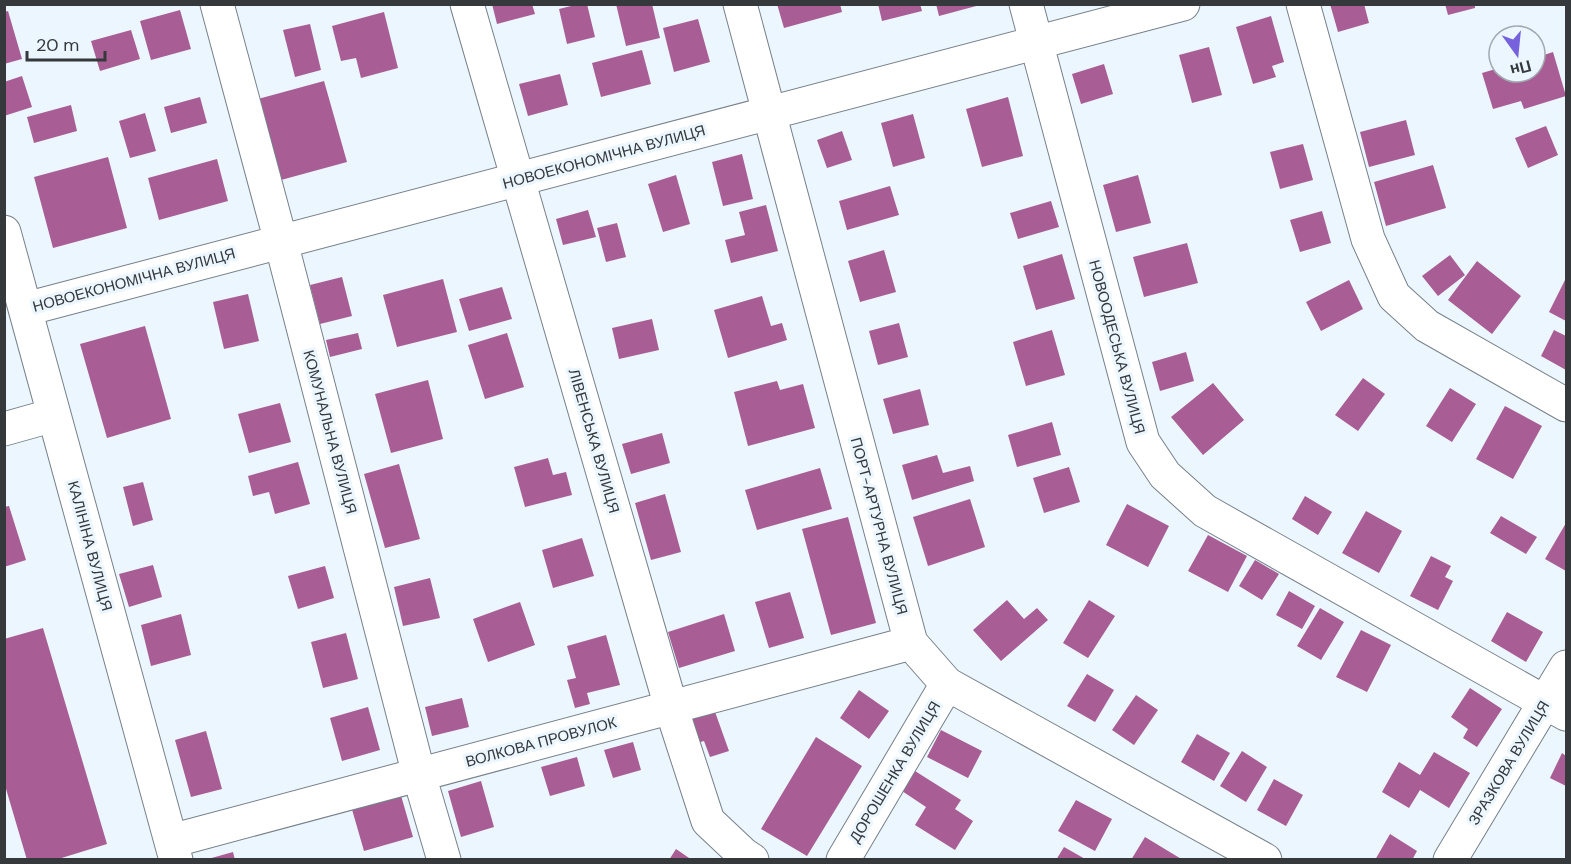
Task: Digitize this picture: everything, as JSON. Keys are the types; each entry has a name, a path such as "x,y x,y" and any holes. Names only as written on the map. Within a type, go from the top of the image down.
{"street":[{"name":"КОМУНАЛЬНА ВУЛИЦЯ","path":"217,4 419,775 444,860"},
{"name":"ЛІВЕНСЬКА ВУЛИЦЯ","path":"467,4 671,707 708,821 752,860"},
{"name":"ПОРТ-АРТУРНА ВУЛИЦЯ","path":"740,4 911,642 947,684 1265,860"},
{"name":"НОВООДЕСЬКА ВУЛИЦЯ","path":"1026,4 1143,442 1165,475 1205,511 1556,708"},
{"name":"НОВОЕКОНОМІЧНА ВУЛИЦЯ","path":"26,309 1183,4"},
{"path":"1303,4 1368,239 1394,296 1427,326 1566,405"},
{"name":"КАЛІНІНА ВУЛИЦЯ","path":"4,232 173,850"},
{"path":"4,429 54,415"},
{"name":"ВОЛКОВА ПРОВУЛОК","path":"173,850 419,775 911,642"},
{"name":"ЗРАЗКОВА ВУЛИЦЯ","path":"1450,860 1556,708 1566,667"},
{"name":"ДОРОШЕНКА ВУЛИЦЯ","path":"843,860 947,684"}],"building":[{"path":"492,4 532,4 535,14 497,24"},
{"path":"587,4 595,37 567,44 559,9"},
{"path":"616,4 652,4 660,38 626,46"},
{"path":"777,4 840,4 842,12 784,28"},
{"path":"878,4 920,4 922,11 882,21"},
{"path":"936,4 980,4 980,5 939,16"},
{"path":"1330,4 1364,4 1369,23 1338,32"},
{"path":"1445,4 1475,4 1475,8 1448,15"},
{"path":"180,10 191,49 151,60 140,21"},
{"path":"8,11 22,59 4,64 4,12"},
{"path":"384,12 398,68 361,78 356,58 341,61 332,26"},
{"path":"1271,16 1284,62 1272,66 1276,77 1253,84 1236,27"},
{"path":"698,19 710,62 674,72 663,28"},
{"path":"310,24 321,70 295,77 283,30"},
{"path":"131,30 140,59 100,71 91,41"},
{"path":"1209,47 1222,95 1192,103 1179,55"},
{"path":"642,50 651,84 601,97 592,63"},
{"path":"1553,52 1566,96 1524,109 1521,101 1493,109 1482,73 1487,72 1487,84 1547,84 1547,54"},
{"path":"1104,64 1113,94 1081,104 1072,74"},
{"path":"560,74 568,105 528,116 519,84"},
{"path":"22,76 32,107 4,116 4,82"},
{"path":"324,81 347,162 281,180 258,99"},
{"path":"200,97 207,123 171,133 164,107"},
{"path":"1008,97 1023,156 982,167 966,109"},
{"path":"71,105 77,131 34,143 27,117"},
{"path":"145,113 156,151 130,158 119,121"},
{"path":"913,114 925,158 893,167 881,123"},
{"path":"1406,120 1415,155 1369,167 1360,132"},
{"path":"1546,126 1558,155 1528,168 1515,138"},
{"path":"842,131 852,160 827,168 817,140"},
{"path":"1303,144 1313,180 1280,189 1270,152"},
{"path":"742,154 753,199 723,206 712,162"},
{"path":"108,157 127,228 53,248 34,177"},
{"path":"217,159 228,201 159,220 148,178"},
{"path":"1433,165 1446,208 1386,226 1374,182"},
{"path":"676,175 690,224 663,232 648,184"},
{"path":"1138,175 1151,223 1116,232 1103,185"},
{"path":"890,186 899,215 847,230 839,201"},
{"path":"1051,201 1059,227 1018,239 1010,213"},
{"path":"766,205 778,251 731,263 725,240 745,235 739,212"},
{"path":"588,210 596,237 563,245 556,219"},
{"path":"1322,211 1331,243 1300,252 1290,220"},
{"path":"617,223 626,257 606,262 597,228"},
{"path":"1187,243 1198,283 1144,297 1133,257"},
{"path":"884,250 896,292 860,302 848,261"},
{"path":"1062,254 1075,299 1036,310 1023,266"},
{"path":"1450,255 1465,275 1438,296 1422,276"},
{"path":"1477,261 1521,296 1492,334 1448,300"},
{"path":"342,277 352,316 320,324 310,285"},
{"path":"1566,278 1566,321 1549,312"},
{"path":"443,279 457,332 397,347 383,295"},
{"path":"1349,280 1363,309 1321,331 1306,302"},
{"path":"502,287 512,319 469,331 459,299"},
{"path":"248,294 259,341 224,349 213,302"},
{"path":"762,296 771,326 782,323 787,340 728,358 714,310"},
{"path":"652,319 659,350 619,359 612,328"},
{"path":"899,323 908,357 878,365 869,331"},
{"path":"145,326 171,419 107,438 80,344"},
{"path":"1052,330 1065,375 1026,386 1013,342"},
{"path":"1554,330 1566,336 1566,370 1541,356"},
{"path":"358,333 362,349 330,357 326,340"},
{"path":"507,333 524,387 485,399 468,345"},
{"path":"1186,352 1194,381 1160,391 1152,362"},
{"path":"1363,378 1385,394 1358,431 1335,415"},
{"path":"428,380 443,439 391,453 375,394"},
{"path":"777,381 780,390 803,384 815,428 748,446 734,392"},
{"path":"1213,383 1244,420 1203,455 1171,417"},
{"path":"1450,388 1476,404 1452,442 1426,426"},
{"path":"920,389 929,425 893,434 883,399"},
{"path":"280,403 291,442 249,453 238,414"},
{"path":"1505,406 1542,426 1513,479 1476,459"},
{"path":"1052,422 1061,455 1017,467 1008,435"},
{"path":"662,433 670,463 631,474 622,444"},
{"path":"937,455 943,473 970,466 974,481 912,500 902,465"},
{"path":"548,458 553,475 566,472 572,495 525,507 514,467"},
{"path":"298,462 310,504 275,514 269,492 253,496 248,476"},
{"path":"399,464 420,539 385,548 364,474"},
{"path":"1069,467 1080,502 1044,513 1033,478"},
{"path":"820,468 832,509 757,530 745,490"},
{"path":"143,482 153,520 133,526 123,487"},
{"path":"665,494 681,552 651,560 635,503"},
{"path":"1305,496 1332,512 1318,535 1292,519"},
{"path":"970,499 985,547 928,566 913,517"},
{"path":"1127,504 1169,526 1148,567 1106,545"},
{"path":"9,506 26,560 4,567 4,507"},
{"path":"1366,511 1402,531 1379,573 1342,553"},
{"path":"1501,516 1537,537 1526,554 1490,533"},
{"path":"848,517 876,623 831,635 802,529"},
{"path":"1566,523 1566,571 1545,559"},
{"path":"1208,535 1247,556 1228,592 1188,571"},
{"path":"582,538 594,576 553,588 542,550"},
{"path":"1431,556 1451,566 1445,577 1453,581 1438,610 1410,596"},
{"path":"1255,560 1279,574 1262,600 1239,586"},
{"path":"153,565 162,597 129,607 119,574"},
{"path":"325,566 334,598 298,609 288,576"},
{"path":"430,578 440,618 403,626 394,587"},
{"path":"1289,591 1315,606 1302,629 1276,615"},
{"path":"790,592 804,638 769,648 755,602"},
{"path":"1007,600 1024,619 1037,608 1048,620 1001,661 973,630"},
{"path":"1089,600 1115,616 1088,658 1063,643"},
{"path":"520,602 535,645 488,662 473,619"},
{"path":"1320,608 1344,622 1321,660 1297,646"},
{"path":"1507,612 1543,632 1526,662 1491,641"},
{"path":"181,614 191,655 151,666 141,625"},
{"path":"724,614 735,651 679,668 668,632"},
{"path":"43,628 107,844 55,860 27,860 4,782 4,639"},
{"path":"1361,630 1391,645 1367,692 1336,677"},
{"path":"346,633 358,679 323,688 311,642"},
{"path":"606,635 620,685 587,693 590,704 575,708 567,680 576,678 567,646"},
{"path":"1087,674 1114,690 1095,722 1067,706"},
{"path":"1470,688 1502,709 1477,747 1463,738 1468,729 1451,717"},
{"path":"859,690 889,711 869,739 840,718"},
{"path":"1136,695 1158,710 1134,745 1112,730"},
{"path":"462,698 469,727 432,736 425,707"},
{"path":"368,707 380,750 342,761 330,718"},
{"path":"714,709 729,751 710,757 704,741 694,744 685,720"},
{"path":"941,730 982,751 968,778 927,757"},
{"path":"206,731 222,789 191,797 175,740"},
{"path":"1197,734 1230,753 1214,781 1181,762"},
{"path":"816,737 862,766 807,856 761,829"},
{"path":"633,742 641,770 613,778 604,750"},
{"path":"1242,751 1267,767 1246,802 1220,786"},
{"path":"1434,752 1470,773 1449,808 1420,790 1409,808 1382,792 1399,762 1420,775"},
{"path":"1562,753 1566,756 1566,786 1550,778"},
{"path":"577,757 585,786 550,796 541,767"},
{"path":"915,771 961,800 955,809 973,821 955,850 915,825 926,807 902,791"},
{"path":"1274,779 1303,795 1286,826 1257,810"},
{"path":"481,781 494,827 461,837 448,791"},
{"path":"400,792 413,837 364,851 351,806"},
{"path":"1076,800 1112,819 1095,851 1058,831"},
{"path":"1390,834 1417,851 1412,860 1375,860"},
{"path":"1145,837 1183,860 1131,860"},
{"path":"1064,847 1087,860 1056,860"},
{"path":"676,849 692,860 669,860"},
{"path":"233,852 235,860 208,859"}]}
